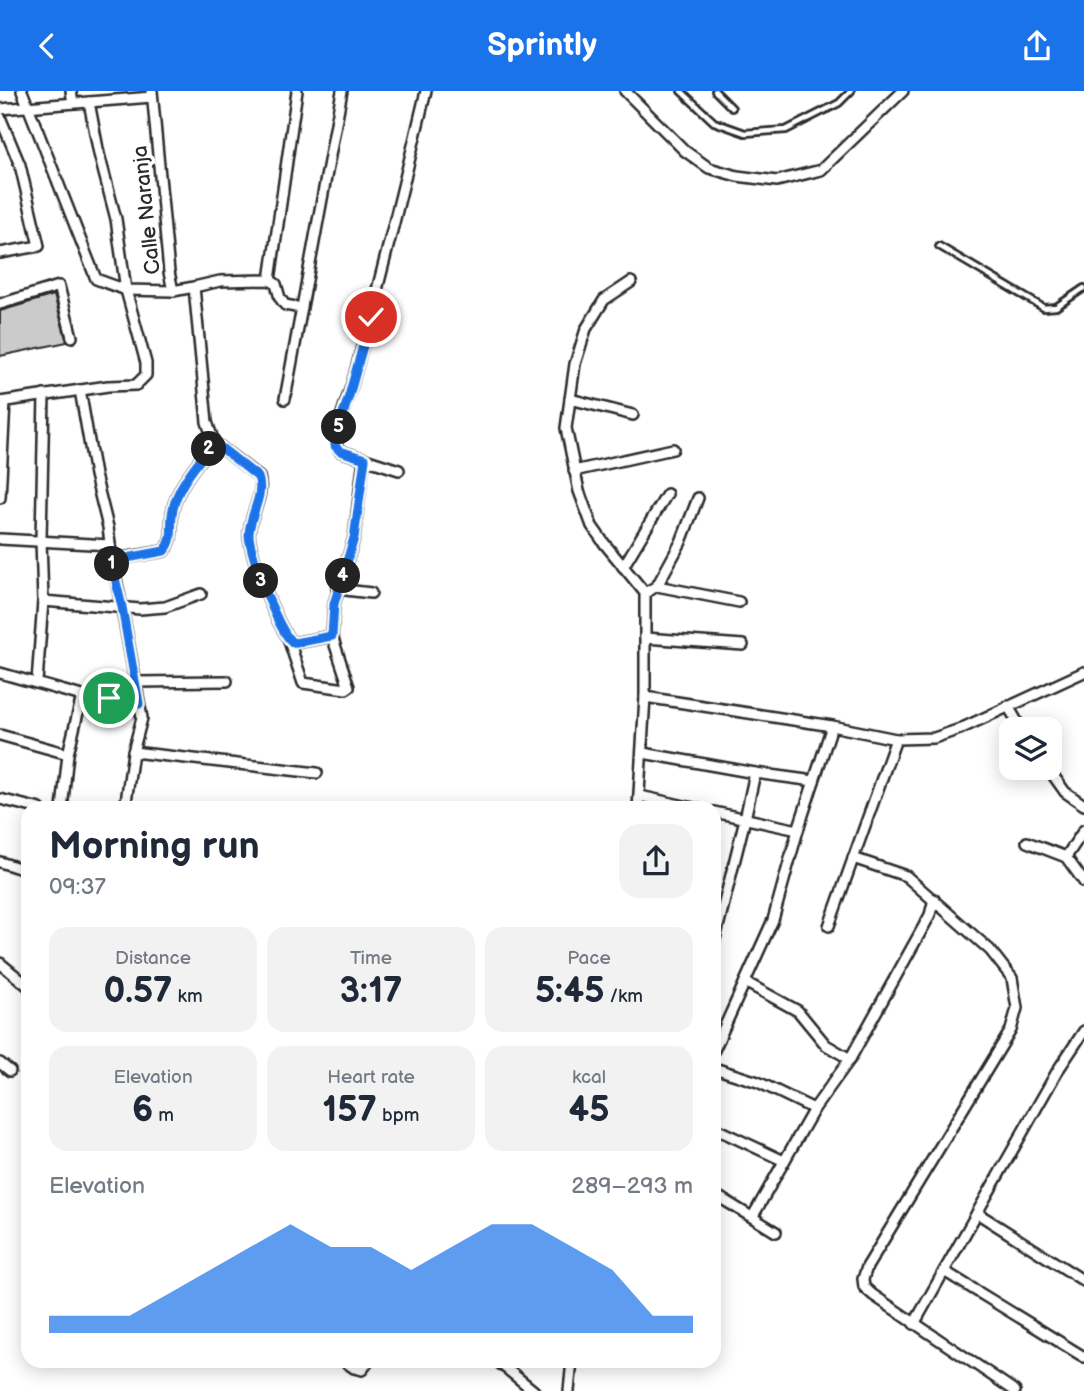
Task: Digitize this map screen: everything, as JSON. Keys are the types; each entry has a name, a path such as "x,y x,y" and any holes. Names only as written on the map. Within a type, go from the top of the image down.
{"street":[{"path":"22,91 26,107 96,279 126,290 173,291"},
{"path":"71,91 73,103"},
{"path":"297,91 270,280 276,284 285,305 301,307"},
{"path":"285,399 342,91"},
{"path":"399,470 340,451 335,446 335,438 392,237 426,91"},
{"path":"625,91 685,151 709,168 737,176 777,181 821,170 903,91"},
{"path":"0,109 152,94"},
{"name":"Calle Naranja","path":"152,94 173,291 220,281 270,280"},
{"path":"0,498 3,402 80,390 136,385 146,375 146,363 126,290 116,219 89,102"},
{"path":"0,117 20,165 39,246 0,253"},
{"path":"631,282 604,300 586,329 575,364 566,428 579,491 592,526 645,593 645,698 639,801"},
{"path":"0,305 59,286 72,337"},
{"path":"194,287 207,422 214,442 258,477 261,486 249,536 262,585 289,641 303,683 346,689 349,684 332,636 334,604 354,538 365,459"},
{"path":"80,390 142,718 133,752 126,801"},
{"path":"37,682 43,601 41,540 44,395"},
{"path":"570,399 634,415"},
{"path":"111,561 164,551 169,546 172,509 180,489 214,442"},
{"path":"574,471 673,449"},
{"path":"623,567 667,494"},
{"path":"645,593 657,586 681,542 698,498"},
{"path":"0,539 110,545"},
{"path":"657,586 739,602"},
{"path":"337,589 371,593"},
{"path":"43,601 140,610 165,607 201,594"},
{"path":"289,641 294,643 332,636"},
{"path":"645,638 743,645"},
{"path":"0,673 82,696 139,704"},
{"path":"645,698 832,726 897,739 934,738 1084,673"},
{"path":"135,682 227,681"},
{"path":"62,801 68,754 82,696"},
{"path":"1008,706 1014,717"},
{"path":"721,1035 773,920 798,830 832,726"},
{"path":"0,735 68,754"},
{"path":"829,926 897,739"},
{"path":"133,752 317,773"},
{"path":"643,753 814,781"},
{"path":"721,914 755,773"},
{"path":"1056,780 1065,792 1084,805"},
{"path":"640,796 662,801"},
{"path":"0,799 21,804"},
{"path":"721,814 798,830"},
{"path":"1066,857 1084,830"},
{"path":"1027,842 1066,857 1084,882"},
{"path":"853,858 906,876 990,950 1012,978 1017,1009 1011,1030 867,1267 863,1279 864,1287 914,1324 1015,1391"},
{"path":"0,862 21,869"},
{"path":"753,1216 814,1109 850,1059 930,915 934,899"},
{"path":"0,963 21,980"},
{"path":"0,978 8,970"},
{"path":"745,982 798,1011 826,1045 850,1059"},
{"path":"914,1324 1058,1070 1084,1031"},
{"path":"0,1063 10,1071"},
{"path":"721,1070 758,1082 814,1109"},
{"path":"721,1131 784,1161"},
{"path":"721,1198 776,1232"},
{"path":"977,1213 1084,1281"},
{"path":"944,1271 1084,1357"},
{"path":"506,1368 534,1391"},
{"path":"569,1391 571,1368"}],"lane":[{"path":"681,91 714,122 745,133 786,130 839,103 851,91"},
{"path":"715,91 732,108"},
{"path":"939,246 1044,308 1056,307 1084,288"}],"building":[{"path":"54,295 67,342 0,356 0,311"}],"route":[{"path":"109,698 139,704 111,561 164,551 169,546 172,509 180,489 214,442 258,477 260,495 249,536 262,585 285,637 294,643 332,636 334,604 354,538 365,459 340,451 335,446 335,438 371,317"}]}
